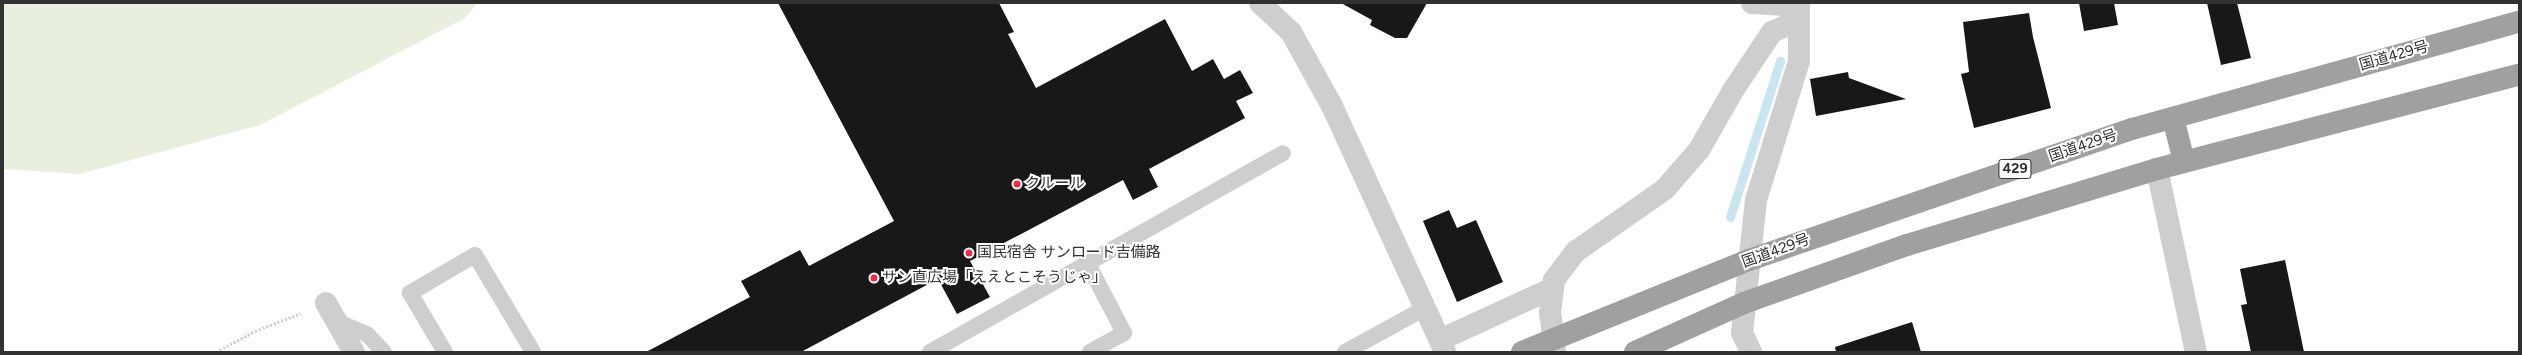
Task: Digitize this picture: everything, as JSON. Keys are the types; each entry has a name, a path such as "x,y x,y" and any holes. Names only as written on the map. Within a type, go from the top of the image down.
{"highway":[{"name":"国道429号","path":"1522,352 1554,345 1749,260 2124,132 2519,22"},
{"path":"1635,352 1744,303 1907,245 2184,161 2519,75"},
{"path":"2173,118 2184,161"}],"street":[{"path":"1260,3 1291,32 1332,106 1442,346 1553,288"},
{"path":"1752,3 1798,10"},
{"path":"1751,352 1742,333 1756,200 1799,61 1798,10"},
{"path":"1554,345 1550,313 1554,280 1575,252 1665,189 1699,150 1734,89 1772,32 1798,10"},
{"path":"2157,169 2196,352"},
{"path":"331,312 354,352"}],"lane":[{"path":"930,352 1283,153"},
{"path":"445,352 410,293 475,255 533,352"},
{"path":"1088,264 1124,333 1090,352"},
{"path":"1345,352 1425,308"},
{"path":"331,312 367,334 384,352"}],"path":[{"path":"216,352 255,331 331,312"}],"green space":[{"path":"3,3 477,3 465,18 260,125 80,174 3,169"}],"building":[{"path":"778,3 999,3 1014,32 1008,34 1036,88 1165,19 1192,71 1213,59 1224,79 1240,70 1253,93 1236,101 1245,118 1149,169 1158,187 1133,200 1123,180 970,261 990,297 957,314 938,279 801,352 646,352 750,297 741,281 800,250 809,266 894,221"},
{"path":"1341,3 1427,3 1407,38 1395,38 1370,25 1372,20"},
{"path":"2079,3 2114,3 2118,25 2084,31"},
{"path":"2207,3 2237,3 2251,58 2221,65"},
{"path":"2029,13 2033,37 2051,108 1974,128 1961,74 1969,72 1963,22"},
{"path":"1848,72 1849,78 1906,99 1816,116 1810,79"},
{"path":"1449,210 1457,228 1476,220 1503,282 1457,302 1423,221"},
{"path":"2285,260 2304,352 2251,352 2241,305 2247,304 2240,269"},
{"path":"1912,322 1921,352 1836,352 1835,347"}],"waterway":[{"path":"1730,217 1780,61"}],"place":[{"name":"クルール","path":"1017,184"},
{"name":"国民宿舎 サンロード吉備路","path":"969,253"},
{"name":"サン直広場「ええとこそうじゃ」","path":"874,278"}]}
